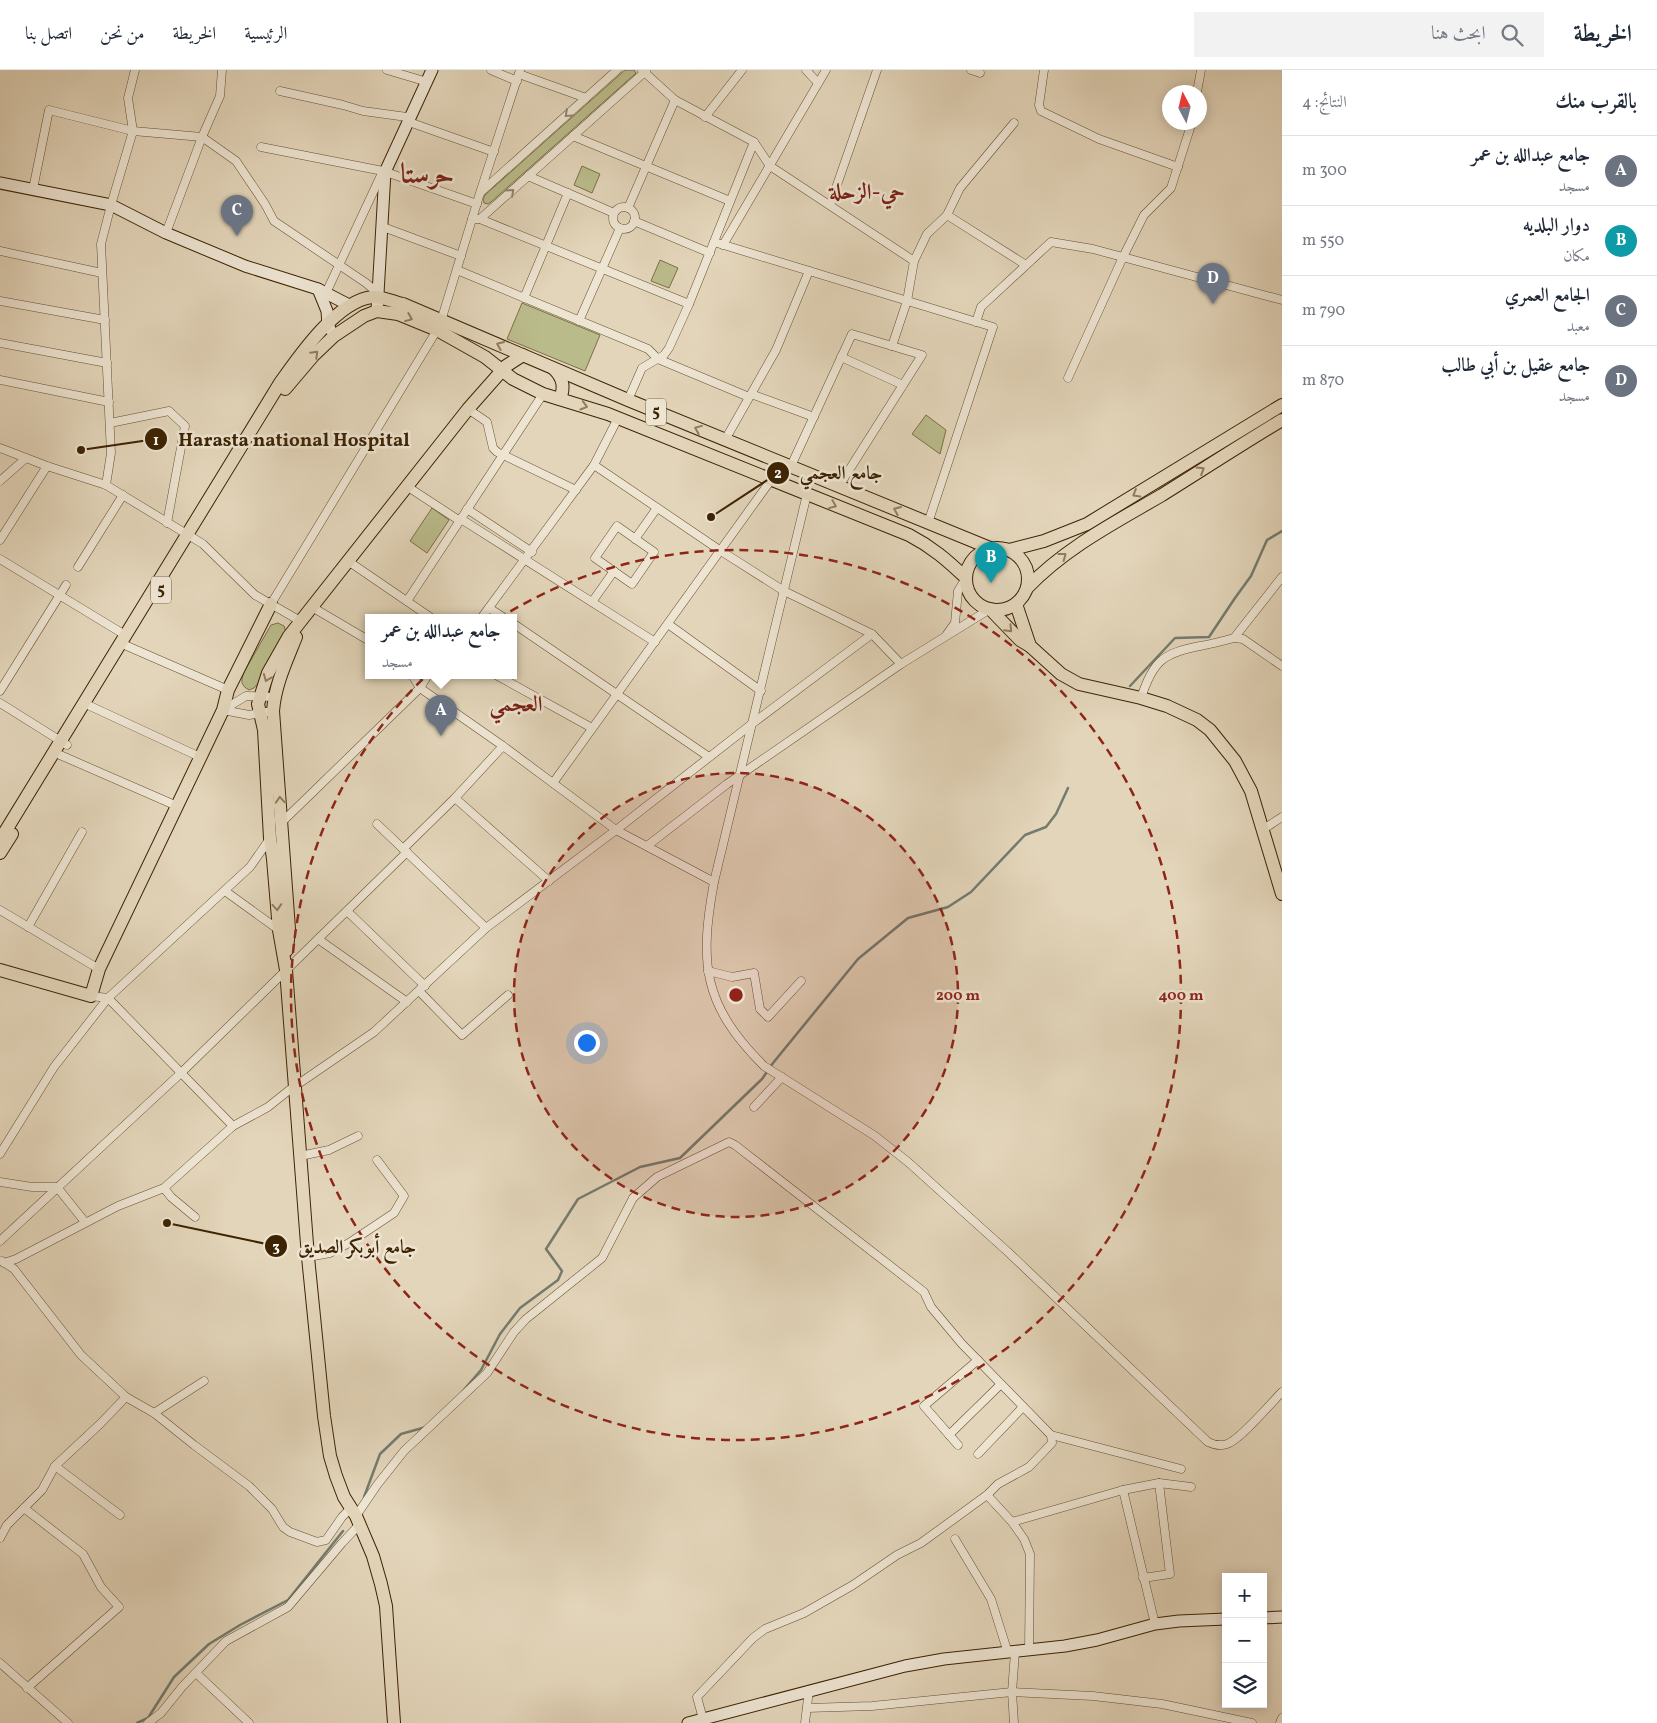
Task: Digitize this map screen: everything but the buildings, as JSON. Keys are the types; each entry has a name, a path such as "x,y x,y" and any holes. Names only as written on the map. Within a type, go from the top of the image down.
{"main road":[{"name":"5","path":"0,853 280,383 304,348 349,305 362,299 378,297 402,304 439,325 513,379 543,394 588,406 909,536 929,546 966,578"},
{"name":"5","path":"190,536 285,388 312,356 334,336 364,316 376,311 398,314 439,325 523,355 990,548"},
{"path":"394,1723 386,1606 373,1556 336,1476 330,1456 324,1416 308,1257 286,970 278,930 270,838 264,730 258,704 268,673 289,636 302,622 468,409 511,361 523,355"},
{"path":"554,369 560,376 563,385 560,399"},
{"path":"1009,550 1044,542 1087,524 1282,405"},
{"path":"1027,588 1026,566 1019,556 1009,550 990,548 981,552 973,559 968,568 966,578 968,589 973,598 980,605 990,609 1008,608 1016,604 1027,588 1044,571 1091,535 1163,494 1282,420"},
{"path":"738,466 752,458 768,457"},
{"path":"0,970 91,996 99,970 223,710 228,690 271,604"},
{"path":"1016,604 1030,646"},
{"path":"990,609 1020,640 1030,646 1062,674 1080,684 1142,698 1183,713 1197,720 1210,730 1235,761 1251,791 1282,894"},
{"path":"286,970 289,929 273,712 274,697 302,622"},
{"name":"5","path":"0,840 90,706 126,641"}],"street":[{"path":"106,485 111,453 101,244 110,205 132,131 128,98 135,70"},
{"path":"166,234 202,137 220,96 222,70"},
{"path":"387,70 424,81"},
{"path":"408,119 424,81 431,70"},
{"path":"334,336 328,325 322,291 338,265 384,172 431,70"},
{"path":"491,70 519,75 586,98"},
{"path":"480,193 617,70"},
{"path":"705,118 742,70"},
{"path":"806,70 818,83"},
{"path":"723,245 826,70"},
{"path":"830,205 877,70"},
{"path":"971,70 980,73"},
{"path":"1044,70 1039,105 1041,111 1099,139 1178,168"},
{"path":"1198,85 1201,70"},
{"path":"476,219 528,176 644,71 675,100 705,118 754,142 770,166 914,260"},
{"path":"271,604 439,325 461,256 476,219 480,193 519,75"},
{"path":"280,91 363,111 408,119 494,152"},
{"path":"628,208 675,100"},
{"path":"33,189 49,110 132,131 202,137 236,161 266,204 274,221 370,286 378,297"},
{"path":"892,346 907,301 914,260 927,234 947,215 960,188 1014,123"},
{"path":"1068,378 1123,257 1144,216 1171,188 1190,130"},
{"path":"573,136 730,201"},
{"path":"628,400 642,368 658,359 669,348 689,304 754,142"},
{"path":"261,147 384,172 477,204"},
{"path":"376,311 383,227 384,172"},
{"path":"528,176 614,213"},
{"path":"0,183 110,205 166,234 245,266 322,291 349,305"},
{"path":"524,298 568,193"},
{"path":"620,207 628,208 633,213 634,221 630,226 620,228 614,222 614,213 620,207"},
{"path":"947,215 1026,266"},
{"path":"476,219 689,304"},
{"path":"634,221 710,253"},
{"path":"383,227 461,256"},
{"path":"580,321 620,228"},
{"path":"714,242 993,327 928,523"},
{"path":"976,322 980,307 1051,242 1093,249 1282,300"},
{"path":"0,251 102,273"},
{"path":"457,270 648,349 658,359 750,395 814,417"},
{"path":"725,440 776,350 809,271"},
{"path":"0,301 105,320"},
{"path":"792,466 852,334 922,356 839,486"},
{"path":"0,343 107,363"},
{"path":"842,357 903,385"},
{"path":"0,380 109,402"},
{"path":"406,601 543,394"},
{"path":"468,409 487,422 494,448 503,455 576,490"},
{"path":"110,422 169,411 185,426 167,523"},
{"path":"484,614 532,552 594,465 618,418"},
{"path":"0,448 47,466 106,485 203,544 255,596 302,622"},
{"path":"0,481 26,458"},
{"path":"594,465 784,591 872,634 901,664"},
{"path":"0,540 47,466"},
{"path":"553,783 772,480"},
{"path":"408,486 655,642"},
{"path":"807,494 714,882 709,910 706,951 708,971 716,1002 729,1026 748,1051 764,1066 875,1136 908,1162 1008,1252 1208,1442 1224,1445 1235,1440 1282,1392"},
{"path":"78,567 123,495"},
{"path":"635,539 657,508"},
{"path":"468,509 532,552"},
{"path":"617,526 654,552 632,584 614,571 595,558 617,526"},
{"path":"0,559 60,595 126,641 228,690"},
{"path":"348,561 426,614"},
{"path":"592,602 614,571"},
{"path":"1234,638 1282,577"},
{"path":"945,638 955,623 958,591 966,578"},
{"path":"0,691 66,585"},
{"path":"312,607 365,638"},
{"path":"489,608 498,614"},
{"path":"647,846 741,775 901,664 990,609"},
{"path":"668,624 761,690"},
{"path":"517,626 709,757"},
{"path":"2,1262 16,1259 118,1206 164,1188 233,1126 268,1107 295,1086 374,1032 486,928 872,634"},
{"path":"1142,698 1152,671 1171,653 1234,638 1243,639 1282,666"},
{"path":"414,679 420,688 503,746 616,830 714,882"},
{"path":"0,1154 54,1066 108,998 250,867 282,821 420,688 426,679"},
{"path":"503,679 592,728"},
{"path":"223,710 246,696 274,697"},
{"path":"0,703 63,747 177,806"},
{"path":"90,706 200,757"},
{"path":"223,710 249,715 273,712"},
{"path":"0,1241 181,1073 347,911 503,746"},
{"path":"455,798 549,881"},
{"path":"1262,830 1282,817"},
{"path":"377,824 486,928"},
{"path":"28,926 82,832"},
{"path":"225,891 278,930"},
{"path":"0,910 99,970"},
{"path":"347,911 422,988 462,1035 508,995"},
{"path":"318,939 407,1002"},
{"path":"708,971 732,977 754,973 760,1008 768,1017 801,982"},
{"path":"91,996 108,998 233,1126"},
{"path":"754,1107 782,1077"},
{"path":"300,1156 329,1150 358,1136"},
{"path":"148,1723 161,1713 177,1692 226,1641 288,1607 342,1543 355,1517 404,1451 487,1373 514,1332 526,1319 602,1258 633,1198 657,1177 730,1139 735,1145 924,1292 930,1307 978,1360 1051,1435 1181,1468"},
{"path":"308,1257 330,1254 394,1213 404,1196 377,1160"},
{"path":"0,1182 32,1187 57,1187"},
{"path":"57,1187 85,1222"},
{"path":"164,1188 171,1197 195,1217"},
{"path":"2,1262 14,1269 81,1355 126,1397 154,1413 249,1486 272,1509 282,1527 297,1536 306,1537 317,1542 326,1540 342,1517 355,1517"},
{"path":"958,1445 924,1406 978,1360"},
{"path":"154,1413 204,1381"},
{"path":"949,1435 1001,1384"},
{"path":"0,1538 7,1525 42,1490 55,1466 126,1397"},
{"path":"978,1454 1024,1406"},
{"path":"703,1719 697,1697 753,1638 765,1629 804,1613 897,1555 921,1543 987,1495 998,1484 1035,1462 1052,1443 1051,1435"},
{"path":"55,1466 120,1515"},
{"path":"1012,1522 1123,1490 1159,1483 1191,1487"},
{"path":"1143,1578 1170,1574 1159,1483"},
{"path":"1123,1490 1155,1624"},
{"path":"987,1495 1012,1522 1024,1539 1030,1554 1029,1651"},
{"path":"24,1508 83,1554 101,1587 118,1608 27,1688"},
{"path":"955,1539 991,1599 1011,1653 1014,1723"},
{"path":"1267,1618 1282,1617"},
{"path":"688,1723 905,1666 944,1659 1029,1651 1097,1640 1155,1624 1222,1619"},
{"path":"0,1663 68,1723"},
{"path":"196,1672 249,1723"},
{"path":"805,1723 809,1690"},
{"path":"807,1708 872,1706 1012,1692 1093,1696 1162,1704 1252,1723"}],"green space":[{"path":"625,70 634,70 636,73 491,202 488,204 484,203 485,195"},
{"path":"582,166 600,174 592,193 574,185"},
{"path":"660,260 678,268 669,288 651,281"},
{"path":"522,303 600,335 585,371 507,339"},
{"path":"926,415 946,430 940,454 912,434"},
{"path":"432,508 449,520 427,553 410,541"},
{"path":"278,623 284,626 286,632 260,681 254,688 249,690 242,682 244,672 271,625"}],"waterway":[{"path":"1130,686 1175,638 1209,637 1251,576 1267,540 1282,531"},
{"path":"462,1392 481,1370 500,1334 520,1308 558,1280 562,1271 546,1249 578,1199 640,1167 680,1158 762,1079 858,959 908,918 948,907 971,892 1025,835 1046,827 1056,814 1068,788"},
{"path":"364,1497 380,1454 401,1434 426,1427"},
{"path":"137,1723 148,1718 174,1677 209,1644 240,1625 288,1600 343,1531"}],"place":[{"name":"الجامع العمري","path":"237,236"},
{"name":"جامع عقيل بن أبي طالب","path":"1213,304"},
{"name":"Harasta national Hospital","path":"81,450"},
{"name":"جامع العجمي","path":"711,517"},
{"name":"دوار البلديه","path":"991,583"},
{"name":"جامع عبدالله بن عمر","path":"441,736"},
{"name":"جامع أبوبكر الصديق","path":"167,1223"}],"district":[{"name":"حرستا","path":"427,175"},
{"name":"حي-الزحلة","path":"867,193"},
{"name":"العجمي","path":"516,705"}]}
